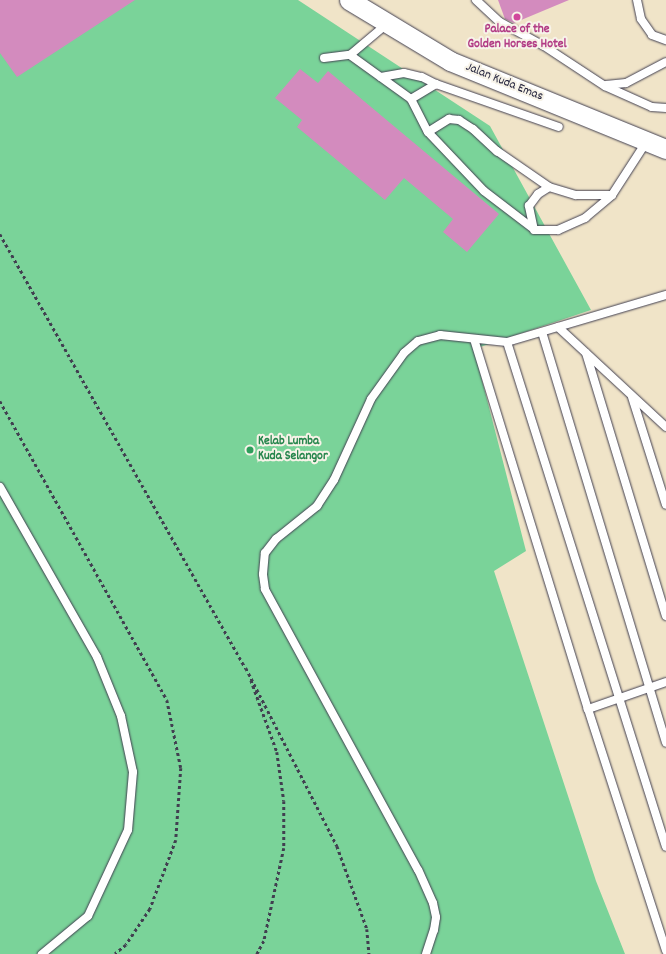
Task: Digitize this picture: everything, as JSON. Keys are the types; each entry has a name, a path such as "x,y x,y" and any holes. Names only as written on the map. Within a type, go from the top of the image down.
{"street":[{"name":"Jalan Kuda Emas","path":"349,0 450,61 666,149"}],"lane":[{"path":"476,0 500,22 544,46 605,86 652,107 666,108"},
{"path":"637,0 641,19 652,35 666,40"},
{"path":"324,58 350,55 388,23"},
{"path":"350,55 411,100 428,132 484,190 534,230 558,230 585,218 612,195 647,141"},
{"path":"605,86 626,83 666,62"},
{"path":"380,77 404,74 422,77 436,84 559,127"},
{"path":"411,100 436,84"},
{"path":"428,132 450,119 459,120 473,129 497,151 549,187 576,195 612,195"},
{"path":"534,230 529,206 538,194 549,187"},
{"path":"426,954 436,917 426,886 265,589 263,565 265,553 276,539 317,506 334,480 371,399 404,353 418,341 440,335 507,342 666,295"},
{"path":"558,327 666,427"},
{"path":"542,332 666,743"},
{"path":"474,339 588,709 666,951"},
{"path":"507,342 666,847"},
{"path":"586,353 666,616"},
{"path":"632,395 666,505"},
{"path":"0,487 96,657 121,716 133,772 128,830 88,916 42,954"},
{"path":"588,709 666,682"}],"path":[{"path":"0,234 246,668 337,846 367,929 369,954"},
{"path":"0,401 167,700 181,768 176,840 150,909 126,945 115,954"},
{"path":"246,668 277,752 284,801 284,848 264,941 257,954"}],"green space":[{"name":"Kelab Lumba Kuda Selangor","path":"0,0 298,0 490,126 591,310 474,349 526,551 494,571 596,881 625,954 0,954"}],"building":[{"path":"0,0 135,0 17,77 0,53"},
{"name":"Palace of the Golden Horses Hotel","path":"498,0 569,0 514,23 505,19"},
{"path":"300,69 318,83 328,71 499,214 467,252 443,232 453,219 404,178 385,200 297,127 302,120 275,98"}],"place":[{"name":"Palace of the Golden Horses Hotel","path":"517,17"},
{"name":"Kelab Lumba Kuda Selangor","path":"250,450"}]}
